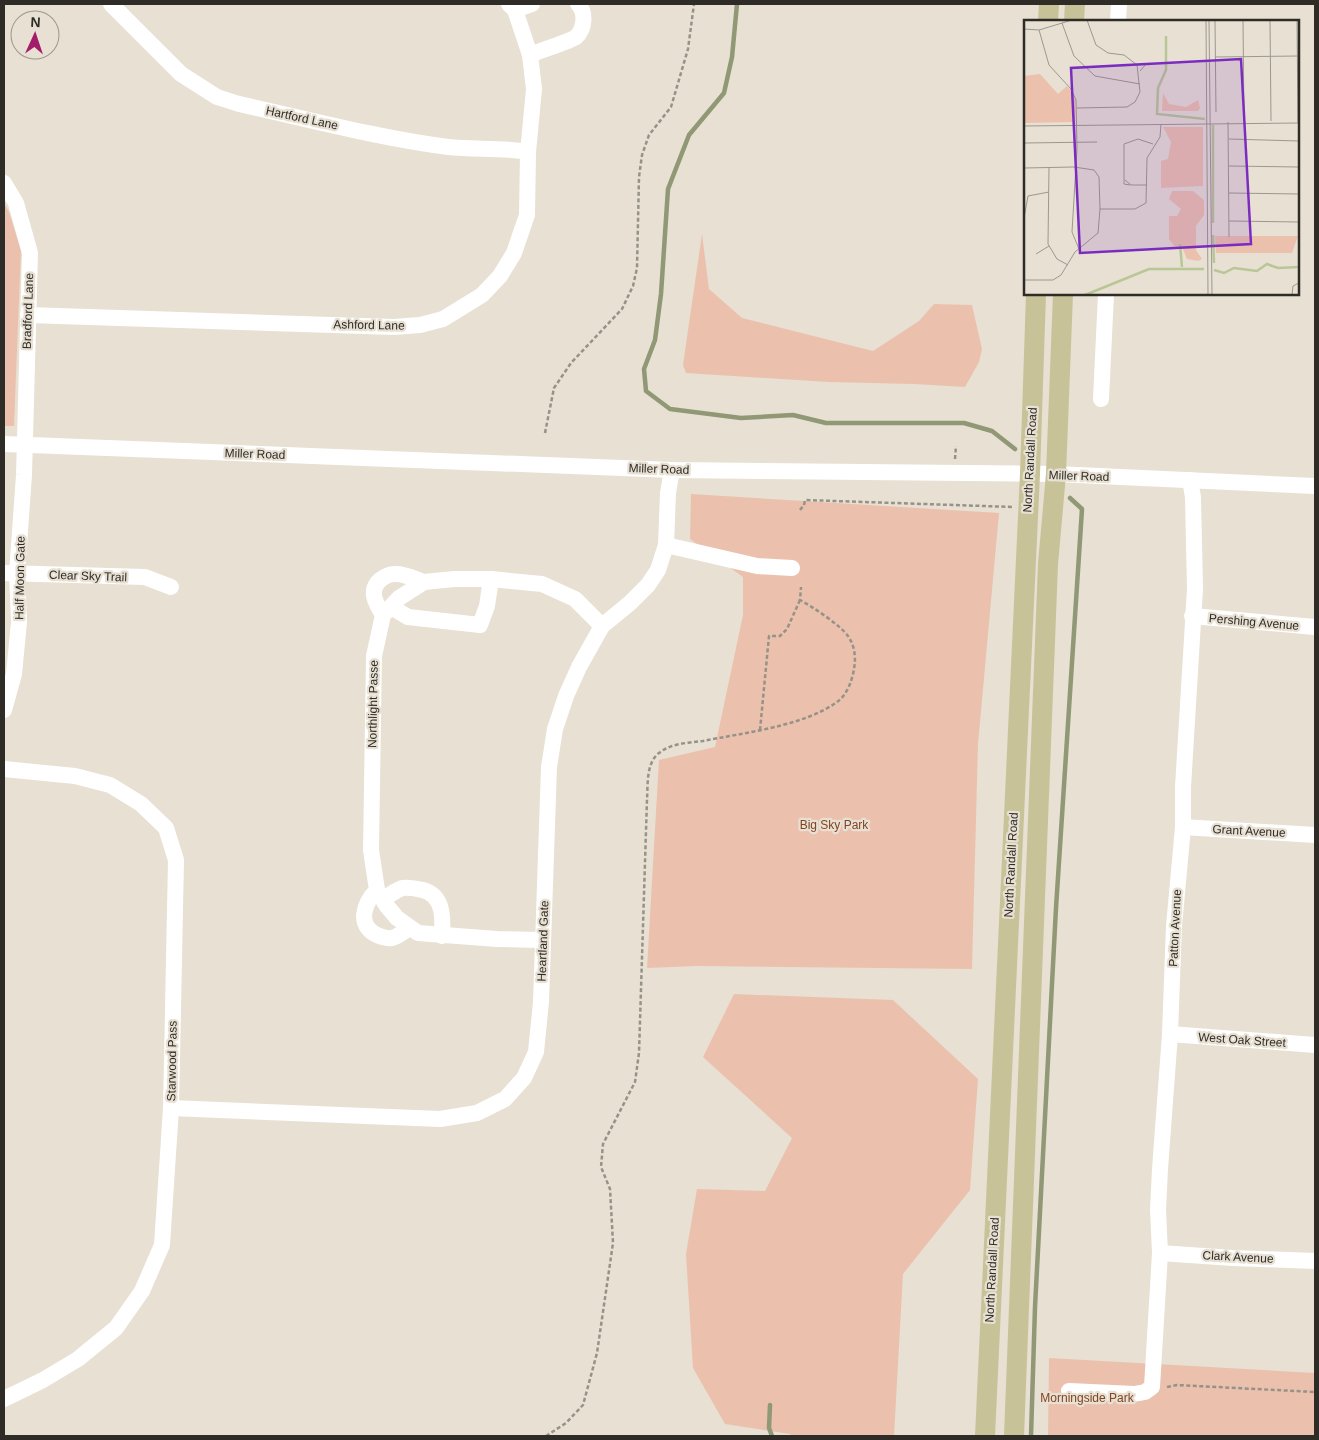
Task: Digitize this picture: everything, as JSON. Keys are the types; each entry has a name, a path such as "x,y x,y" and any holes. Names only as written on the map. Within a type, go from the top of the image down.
{"main road":[{"path":"1048,20 1049,4"},
{"path":"1074,20 1075,4"},
{"name":"North Randall Road","path":"985,1436 1030,474 1036,295"},
{"name":"North Randall Road","path":"1014,1436 1048,564 1056,474 1063,295"}],"street":[{"name":"Hartford Lane","path":"111,4 181,74 217,97 238,104 391,137 450,147 512,149 528,152"},
{"path":"512,7 532,4"},
{"path":"530,55 576,37 583,26 584,16 578,4"},
{"path":"1118,20 1119,4"},
{"name":"Ashford Lane","path":"28,315 394,327 420,325 443,319 482,295 500,276 514,253 527,215 528,152 534,89 530,55 512,7"},
{"name":"Bradford Lane","path":"4,183 16,203 30,253 24,444"},
{"path":"1101,398 1106,295"},
{"name":"Miller Road","path":"4,444 672,470 1056,474 1315,486"},
{"name":"Half Moon Gate","path":"4,710 14,674 19,622 11,573 24,475 24,444"},
{"name":"Heartland Gate","path":"171,1108 440,1119 476,1113 506,1099 524,1078 536,1052 541,1002 550,767 555,729 566,696 579,667 602,626 630,604 648,585 658,570 666,545 668,493 672,470"},
{"name":"Patton Avenue","path":"1068,1391 1134,1394 1145,1392 1152,1387 1160,1252 1158,1210 1170,1034 1174,926 1183,827 1183,787 1195,589 1193,497 1190,480"},
{"path":"666,545 757,566 792,568"},
{"name":"Clear Sky Trail","path":"11,573 145,577 171,587"},
{"path":"491,579 488,606 480,624 408,617 387,611 376,604 374,595 375,587 383,578 391,574 424,582 454,579 491,579 542,584 575,599 602,626"},
{"path":"387,611 399,598 424,582"},
{"name":"Northlight Passe","path":"387,611 374,656 371,850 380,895 397,918 418,933 442,936 542,940"},
{"name":"Pershing Avenue","path":"1192,616 1315,627"},
{"name":"Starwood Pass","path":"4,769 75,776 110,785 141,804 166,828 176,860 171,1108 162,1245 142,1291 116,1328 78,1359 43,1380 4,1399"},
{"name":"Grant Avenue","path":"1183,827 1315,834"},
{"path":"410,928 390,938 379,936 370,931 364,919 365,909 370,898 402,888 417,888 428,892 439,901 443,917 442,936"},
{"name":"West Oak Street","path":"1170,1034 1315,1045"},
{"name":"Clark Avenue","path":"1160,1252 1233,1258 1315,1261"}],"path":[{"path":"545,433 554,388 571,363 622,309 633,286 637,268 639,177 642,155 649,135 671,107 688,49 694,4"},
{"path":"800,510 805,500 996,506"},
{"path":"760,730 769,636 780,636 788,629 800,600 801,587"},
{"path":"546,1436 566,1423 583,1405 597,1354 613,1243 610,1189 601,1167 604,1144 635,1082 639,1053 647,799 650,764 658,754 673,746 760,730 809,716 838,702 853,675 855,655 848,635 800,600"},
{"path":"1165,1388 1177,1385 1315,1392"}],"green space":[{"path":"4,203 9,212 21,250 14,426 4,426"},
{"path":"702,234 709,289 742,318 873,351 919,321 934,304 972,305 982,349 979,362 965,387 829,382 686,373 683,365"},
{"name":"Big Sky Park","path":"691,494 999,513 978,744 972,969 697,966 647,968 659,760 715,747 743,615 743,577 690,539"},
{"path":"734,994 893,1000 978,1079 970,1190 903,1274 894,1436 791,1436 790,1434 725,1424 693,1368 686,1254 697,1189 765,1191 792,1138 703,1057"},
{"name":"Morningside Park","path":"1049,1358 1315,1373 1315,1436 1048,1436"}],"waterway":[{"path":"737,4 732,57 724,93 689,135 668,189 661,294 655,340 644,369 646,391 670,409 741,418 793,415 826,423 964,423 992,431 1015,449"},
{"path":"1031,1436 1035,1307 1056,908 1082,509 1070,498"},
{"path":"770,1405 769,1428 772,1436"}]}
